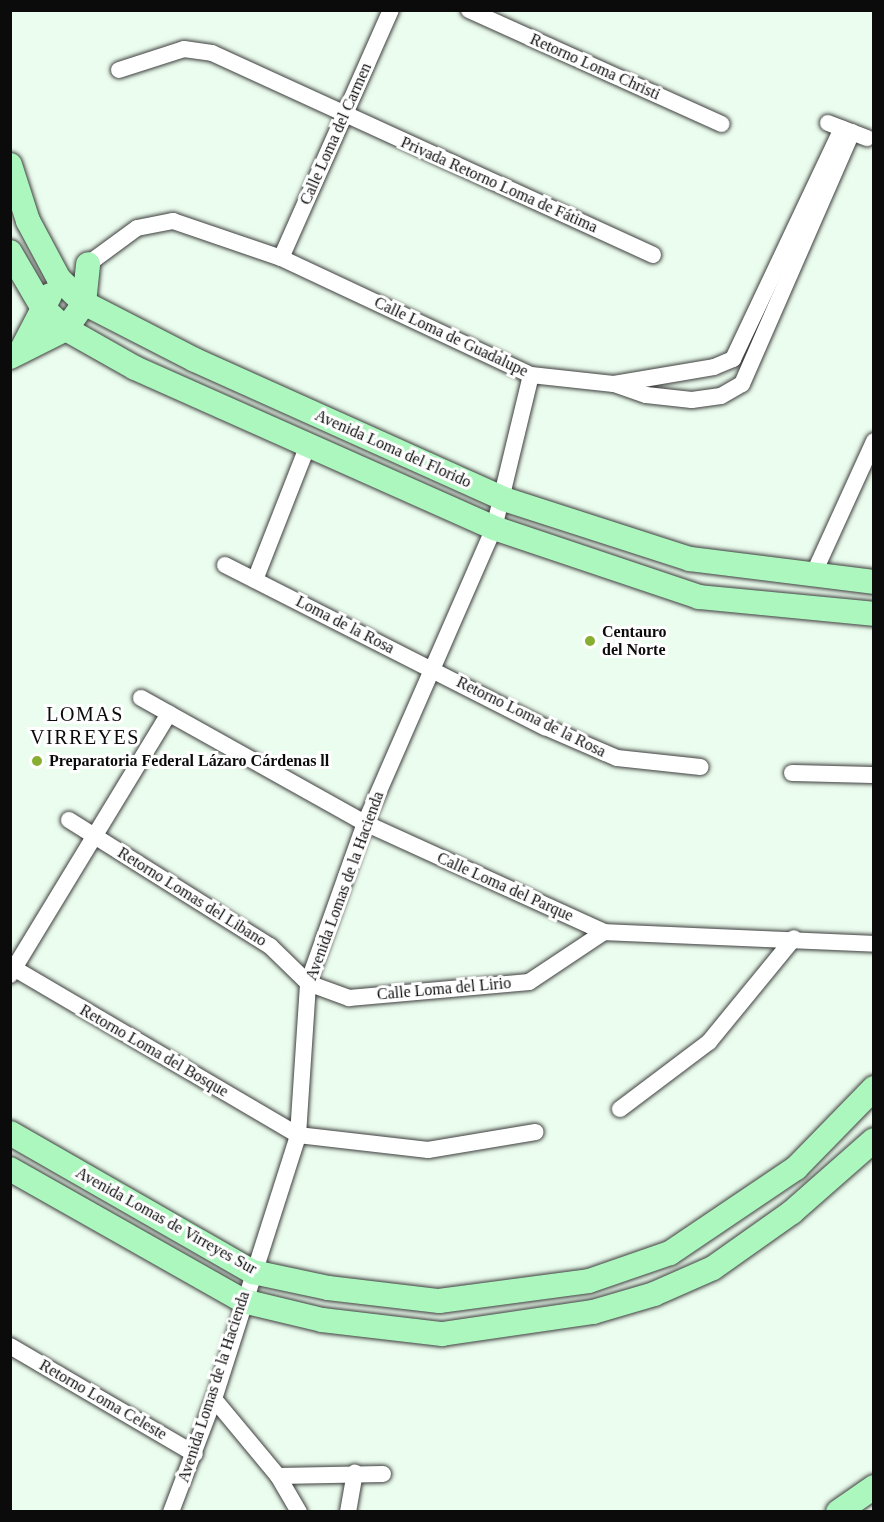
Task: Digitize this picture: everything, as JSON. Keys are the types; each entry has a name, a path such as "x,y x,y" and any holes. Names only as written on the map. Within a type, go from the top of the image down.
{"street":[{"name":"Calle Loma del Carmen","path":"281,258 391,10"},
{"name":"Retorno Loma Christi","path":"469,10 722,124"},
{"name":"Privada Retorno Loma de Fátima","path":"119,70 184,49 212,53 344,116 653,255"},
{"name":"Calle Loma de Guadalupe","path":"59,279 88,264 137,228 173,221 281,258 531,375 614,384 646,395 692,400 721,396 742,384 847,130 733,359 714,367 614,384"},
{"name":"Avenida Loma del Florido","path":"10,165 28,220 59,279 84,303 195,360 504,498 690,559 873,582"},
{"name":"Avenida Loma del Florido","path":"10,252 42,307 66,329 135,368 494,528 699,597 873,614"},
{"path":"16,354 66,329 84,303 88,264"},
{"path":"16,354 59,279"},
{"name":"Avenida Lomas de la Hacienda","path":"171,1512 195,1454 214,1399 297,1135 308,983 365,823 434,670 494,528 504,498 531,375"},
{"path":"813,575 873,441"},
{"path":"255,580 308,445"},
{"name":"Loma de la Rosa","path":"225,565 434,670"},
{"name":"Retorno Loma de la Rosa","path":"434,670 617,758 701,767"},
{"name":"Calle Loma del Parque","path":"141,698 365,823 604,932 794,938 873,944"},
{"path":"12,970 96,837 168,713"},
{"path":"792,773 873,775"},
{"name":"Retorno Lomas del Libano","path":"69,820 270,946 308,983"},
{"name":"Calle Loma del Lirio","path":"308,983 349,998 529,982 604,932"},
{"path":"620,1109 709,1042 794,938"},
{"name":"Retorno Loma del Bosque","path":"12,970 297,1135"},
{"name":"Avenida Lomas de Virreyes Sur","path":"10,1133 253,1272 438,1301 589,1281 670,1253 735,1214 796,1168 873,1088"},
{"path":"297,1135 428,1150 536,1132"},
{"name":"Avenida Lomas de Virreyes Sur","path":"10,1169 243,1301 322,1320 442,1334 593,1312 654,1294 713,1268 792,1212 873,1140"},
{"name":"Retorno Loma Celeste","path":"10,1346 195,1454"},
{"path":"214,1399 278,1476 299,1512"},
{"path":"348,1512 355,1473"},
{"path":"278,1476 383,1474"},
{"path":"838,1512 873,1487"}],"place":[{"name":"Centauro del Norte","path":"590,641"},
{"name":"Preparatoria Federal Lázaro Cárdenas ll","path":"37,761"}],"district":[{"name":"LOMAS VIRREYES","path":"85,726"}]}
